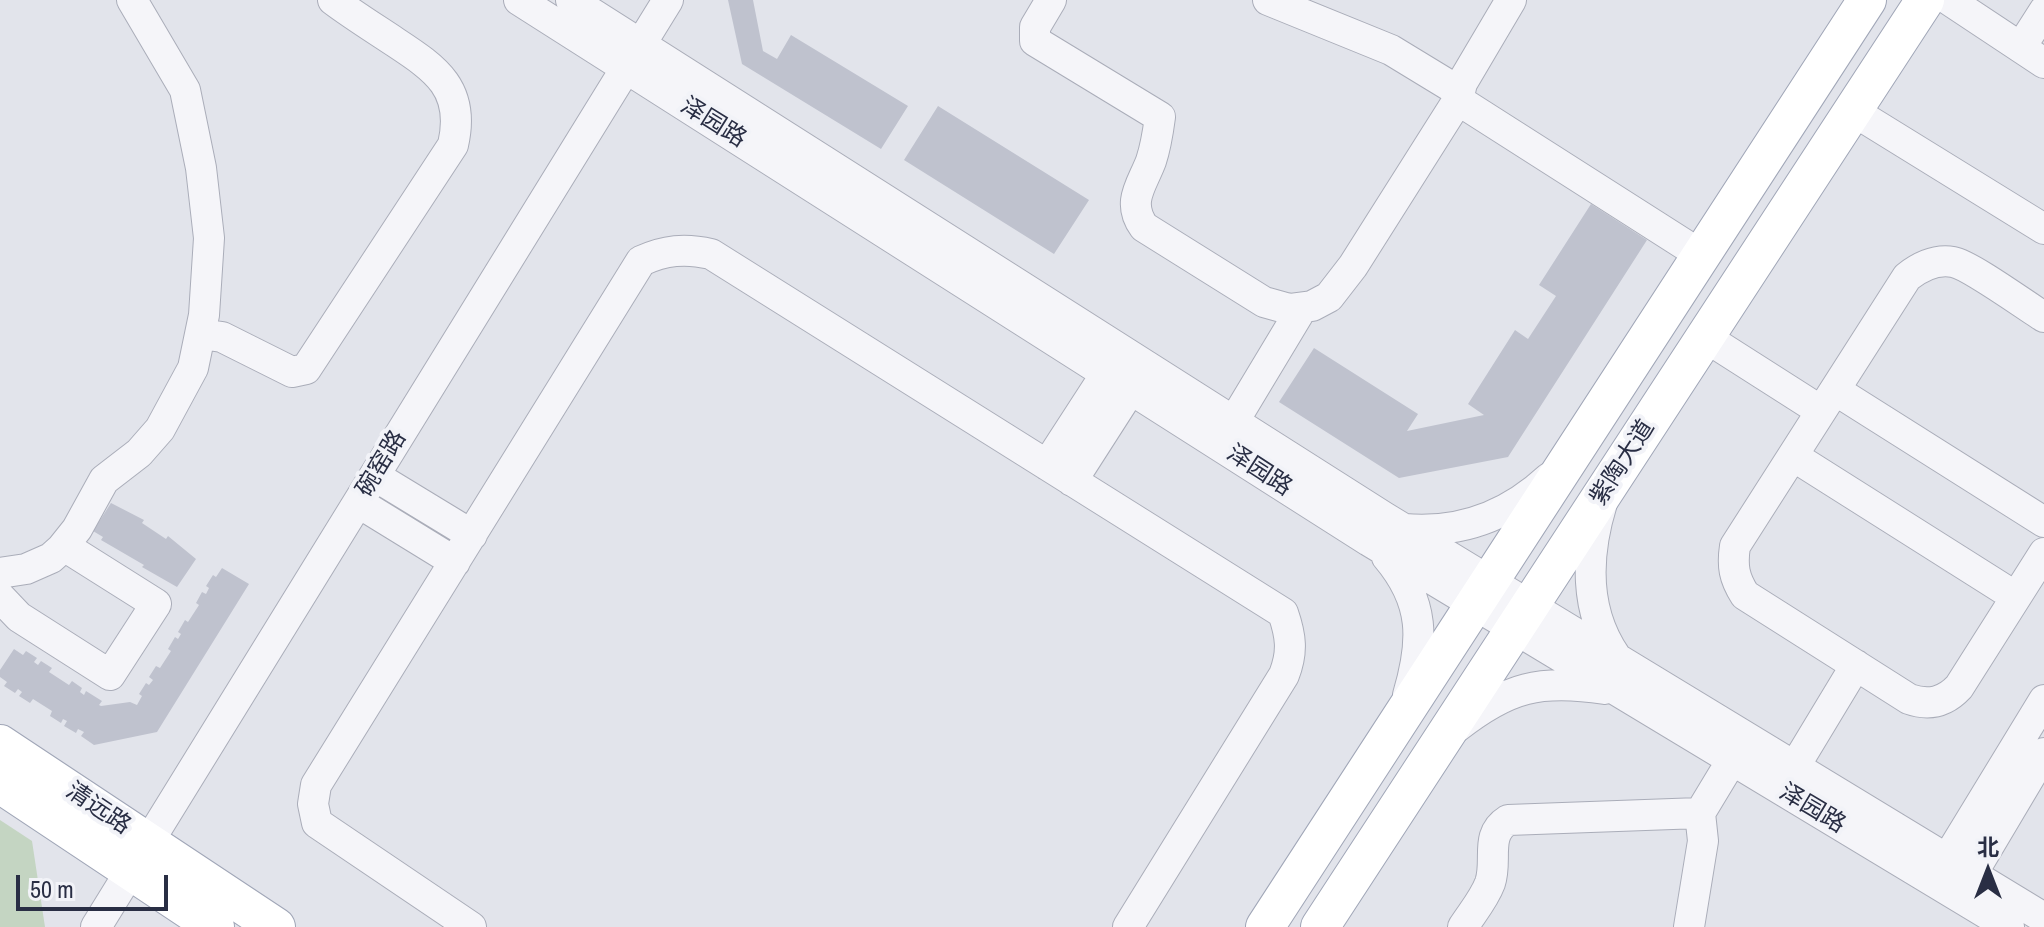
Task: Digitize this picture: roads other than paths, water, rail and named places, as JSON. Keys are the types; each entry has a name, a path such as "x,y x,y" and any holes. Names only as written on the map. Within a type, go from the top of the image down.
{"main road":[{"name":"紫陶大道","path":"1265,927 1867,0"},
{"name":"紫陶大道","path":"1320,927 1925,0"},
{"name":"清远路","path":"0,744 140,857 215,927"},
{"name":"清远路","path":"0,784 276,927"}],"street":[{"path":"201,334 222,337 292,372 306,369 453,145 455,108 447,86 432,66 333,0"},
{"name":"泽园路","path":"519,0 633,56 1234,421 1404,529 1481,592"},
{"name":"泽园路","path":"571,0 633,56 1118,382 1378,547 1481,592 1522,617 1617,691 2009,927"},
{"name":"碗窑路","path":"96,927 668,0"},
{"path":"1051,0 1035,27 1035,41 1160,117 1157,144 1135,201 1138,219 1144,227 1264,302 1289,309 1302,308 1329,297 1345,276 1459,96 1462,83 1500,2"},
{"path":"1268,0 1391,50 1701,255"},
{"path":"1949,0 2032,55 2044,11"},
{"path":"0,573 39,564 64,546 104,480 139,453 160,429 193,368 201,334 209,238 201,168 185,90 134,1"},
{"path":"1853,111 2044,229"},
{"path":"471,927 317,823 313,804 316,785 641,261 681,250 711,254 1283,613 1291,641 1291,653 1284,675 1128,927"},
{"path":"2044,317 1958,263 1928,264 1907,277 1735,546 1732,563 1736,581 1745,595 1918,702 1935,702 1959,687 2044,553"},
{"path":"1234,421 1302,308"},
{"path":"1705,337 1828,401 2044,522"},
{"path":"1060,473 1118,382"},
{"path":"1404,529 1457,528 1503,512 1535,491 1570,456"},
{"path":"1793,456 2016,597"},
{"path":"375,476 472,535"},
{"path":"1608,486 1594,538 1590,583 1593,608 1601,631 1617,658"},
{"path":"359,503 455,562"},
{"path":"0,597 19,617 110,675 156,604 64,546"},
{"path":"1378,547 1407,585 1418,616 1417,666 1404,711"},
{"name":"泽园路","path":"1522,617 1617,658 2044,918"},
{"path":"1795,766 1856,665"},
{"path":"1443,738 1495,700 1528,687 1575,684 1617,691"},
{"path":"1960,867 2044,700"},
{"path":"1960,867 2044,753"},
{"path":"1689,927 1703,841 1700,813 1732,760"},
{"path":"1463,927 1491,881 1493,835 1498,826 1508,820 1700,813"}]}
